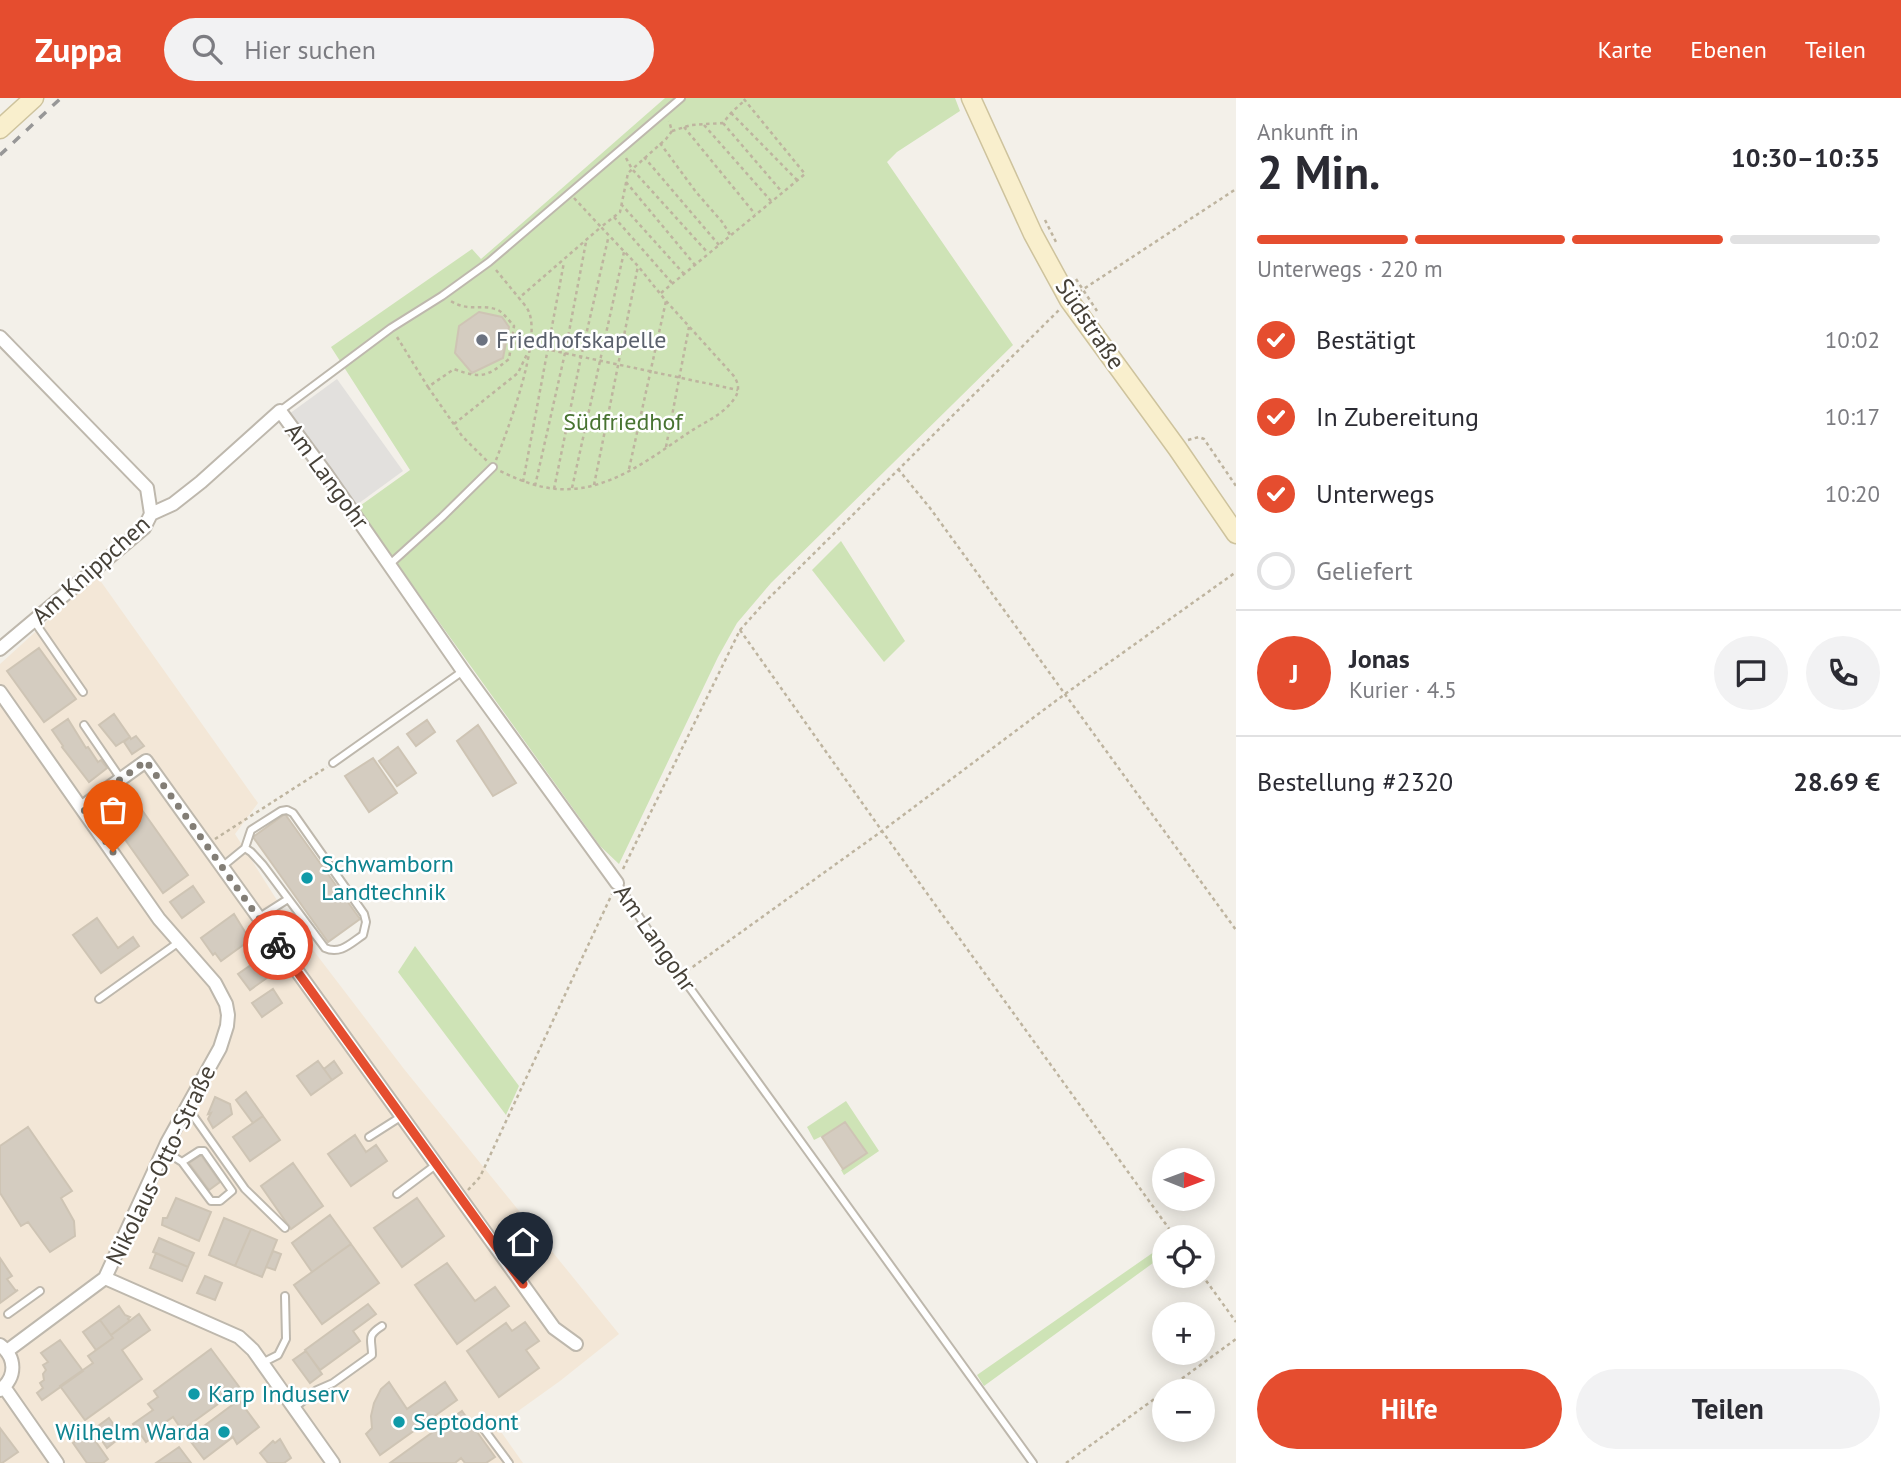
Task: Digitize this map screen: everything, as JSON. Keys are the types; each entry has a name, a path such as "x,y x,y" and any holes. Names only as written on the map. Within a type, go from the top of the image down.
{"street":[{"path":"0,129 34,98"},
{"name":"Südstraße","path":"971,98 1034,234 1236,534"},
{"path":"0,337 147,488 150,514"},
{"name":"Am Knippchen","path":"0,649 144,527 150,514 173,504 201,482 280,411"},
{"name":"Am Langohr","path":"280,411 463,671 617,883"},
{"path":"0,692 159,919 178,942"},
{"path":"82,807 146,761 554,1328 576,1345"},
{"name":"Nikolaus-Otto-Straße","path":"4,1348 105,1278 163,1150 220,1048 228,1015 222,993 178,942"},
{"path":"105,1278 233,1333 253,1350 333,1463"},
{"path":"4,1348 13,1366 9,1381 2,1388 57,1463"}],"lane":[{"path":"280,411 391,328 489,262 681,98"},
{"path":"389,564 493,467"},
{"path":"34,621 83,692"},
{"path":"333,763 463,671"},
{"path":"84,725 121,779"},
{"path":"221,867 245,848 251,830 287,810 293,813 364,914 366,929 363,935 339,951 325,948 263,865 245,848"},
{"name":"Am Langohr","path":"617,883 648,930 1033,1463"},
{"path":"258,918 288,899"},
{"path":"99,999 178,942"},
{"path":"187,1107 245,1189 285,1228"},
{"path":"369,1137 402,1116"},
{"path":"163,1150 182,1163 211,1201 220,1201 232,1191 204,1151 198,1151 182,1163"},
{"path":"397,1194 437,1164"},
{"path":"8,1314 40,1291"},
{"path":"262,1363 278,1354 286,1339 285,1296"},
{"path":"294,1408 372,1355 370,1340 373,1331 382,1326"},
{"path":"480,1424 509,1463"}],"path":[{"path":"520,298 620,212 628,173 672,131 691,125 723,123 744,99 805,174 661,293"},
{"path":"665,112 672,131"},
{"path":"731,113 797,180"},
{"path":"723,123 782,192"},
{"path":"704,125 771,201"},
{"path":"684,127 755,215"},
{"path":"660,143 730,235"},
{"path":"621,150 632,169 708,253"},
{"path":"644,157 719,244"},
{"path":"626,182 695,265"},
{"path":"460,1196 480,1177 617,883 740,630 898,469 1076,295 1236,189"},
{"path":"391,328 462,436 493,467 536,486 571,489 594,485 623,475 726,407 738,390 733,375 570,193"},
{"path":"621,204 684,274"},
{"path":"1042,215 1060,250"},
{"path":"614,217 672,284"},
{"path":"554,489 609,237"},
{"path":"536,486 586,240"},
{"path":"571,489 624,252"},
{"path":"523,482 565,259"},
{"path":"489,262 529,311 531,328 530,346 515,412 493,467"},
{"path":"594,485 638,266"},
{"path":"1072,273 1076,295 1103,320"},
{"path":"428,387 454,369 475,376 494,372 509,359 512,343 514,326 500,311 458,306 442,296"},
{"path":"629,471 666,301"},
{"path":"666,449 689,327"},
{"path":"512,343 738,390"},
{"path":"454,424 518,373 530,346"},
{"path":"1177,448 1193,438 1204,439 1236,486"},
{"path":"898,469 930,508 1236,930"},
{"path":"681,975 1236,572"},
{"path":"740,630 881,831 1166,1225"},
{"path":"205,845 333,763"},
{"path":"1211,1288 1236,1322"},
{"path":"1182,1379 1236,1339"},
{"path":"1066,1463 1152,1401"}],"shaded area":[{"path":"337,379 403,471 355,506 289,414"},
{"path":"97,576 258,803 235,834 287,916 404,1069 619,1334 497,1426 523,1463 0,1463 0,664"}],"green space":[{"name":"Südfriedhof","path":"665,98 955,98 960,111 897,152 887,162 1013,345 771,583 737,623 718,657 619,864 600,846 357,508 410,470 331,347 472,249 481,259"},
{"path":"841,541 905,641 884,662 812,570"},
{"path":"415,946 519,1086 506,1115 398,972"},
{"path":"846,1101 879,1151 844,1175 841,1170 844,1168 822,1136 814,1140 807,1127"},
{"path":"1152,1253 1152,1264 984,1386 977,1375"}],"building":[{"name":"Friedhofskapelle","path":"479,312 502,317 509,327 503,358 472,373 455,353 459,326"},
{"path":"39,648 76,699 44,722 7,671"},
{"path":"114,714 130,737 116,746 99,725"},
{"path":"68,719 86,748 88,747 98,762 101,760 107,768 89,782 52,730"},
{"path":"427,720 435,732 416,746 407,734"},
{"path":"478,725 516,783 493,796 457,741"},
{"path":"136,736 144,746 132,754 124,742"},
{"path":"398,747 416,773 397,786 379,761"},
{"path":"373,758 397,793 369,812 345,776"},
{"path":"132,796 188,875 163,893 107,814"},
{"name":"Schwamborn Landtechnik","path":"285,814 360,919 328,942 253,837"},
{"path":"193,886 204,902 182,918 170,902"},
{"path":"234,914 250,940 221,961 201,938"},
{"path":"97,918 118,948 133,937 139,946 101,973 73,935"},
{"path":"267,954 278,970 250,990 238,974"},
{"path":"273,989 282,1003 262,1017 252,1003"},
{"path":"318,1061 332,1080 311,1095 297,1076"},
{"path":"334,1061 342,1073 332,1080 324,1069"},
{"path":"246,1092 263,1116 253,1123 236,1100"},
{"path":"215,1097 230,1104 232,1114 213,1128 208,1119 211,1113 208,1114"},
{"path":"263,1116 280,1140 250,1161 233,1137"},
{"path":"845,1122 867,1153 843,1169 822,1137"},
{"path":"28,1127 72,1191 61,1198 74,1221 75,1236 50,1252 28,1222 21,1226 0,1193 0,1146"},
{"path":"355,1135 366,1152 376,1145 387,1161 351,1186 328,1154"},
{"path":"201,1155 220,1182 209,1190 189,1163"},
{"path":"293,1163 323,1206 291,1229 261,1186"},
{"path":"176,1198 211,1212 199,1241 162,1225 163,1218 167,1218"},
{"path":"417,1198 444,1236 402,1267 374,1228"},
{"path":"330,1215 351,1244 312,1272 292,1243"},
{"path":"224,1218 251,1229 235,1266 209,1255"},
{"path":"251,1229 277,1240 262,1277 235,1266"},
{"path":"159,1238 194,1253 188,1267 153,1252"},
{"path":"351,1244 379,1283 322,1324 294,1285"},
{"path":"273,1251 281,1254 275,1270 266,1267"},
{"path":"156,1253 188,1267 182,1281 150,1268"},
{"path":"0,1258 12,1276 7,1279 16,1291 18,1290 0,1303"},
{"path":"447,1263 475,1301 495,1287 509,1306 457,1344 415,1285"},
{"path":"205,1276 222,1283 215,1300 197,1293"},
{"path":"368,1304 376,1314 353,1331 360,1341 320,1370 305,1350"},
{"path":"119,1306 125,1315 130,1317 130,1321 111,1335 100,1320"},
{"path":"139,1314 150,1330 122,1350 142,1379 85,1420 60,1386 93,1363 88,1356"},
{"path":"100,1320 113,1338 96,1350 83,1332"},
{"path":"525,1322 539,1341 526,1350 539,1368 499,1397 467,1351 506,1323 512,1331"},
{"path":"60,1340 83,1371 42,1400 37,1393 43,1388 40,1383 44,1380 43,1374 46,1370 43,1365 48,1362 41,1353"},
{"name":"Karp Induserv","path":"211,1349 240,1388 182,1430 173,1417 163,1424 166,1427 146,1442 133,1424 153,1410 148,1404 158,1397 154,1391"},
{"path":"306,1351 322,1374 310,1383 293,1360"},
{"name":"Septodont","path":"389,1382 407,1409 445,1382 457,1400 380,1455 366,1434 372,1428 374,1403 381,1389"},
{"name":"Wilhelm Warda","path":"239,1400 259,1427 237,1444 233,1437 204,1459 188,1438"},
{"path":"462,1411 495,1457 486,1463 465,1463 461,1458 455,1463 390,1463"},
{"path":"109,1418 122,1436 107,1448 94,1429"},
{"path":"0,1428 18,1452 2,1463 0,1463"},
{"path":"89,1432 108,1459 103,1463 87,1463 73,1443"},
{"path":"280,1439 291,1458 284,1463 268,1463 260,1453 273,1441 275,1443"},
{"path":"179,1447 191,1463 156,1463"}],"railway":[{"path":"0,155 61,98"}],"way so far":[{"path":"113,852 82,807 146,761 278,945"}],"place":[{"name":"Friedhofskapelle","path":"482,340"},
{"name":"Schwamborn Landtechnik","path":"307,878"},
{"name":"Karp Induserv","path":"194,1394"},
{"name":"Septodont","path":"399,1422"},
{"name":"Wilhelm Warda","path":"224,1432"}],"route":[{"path":"278,945 523,1284"}]}
